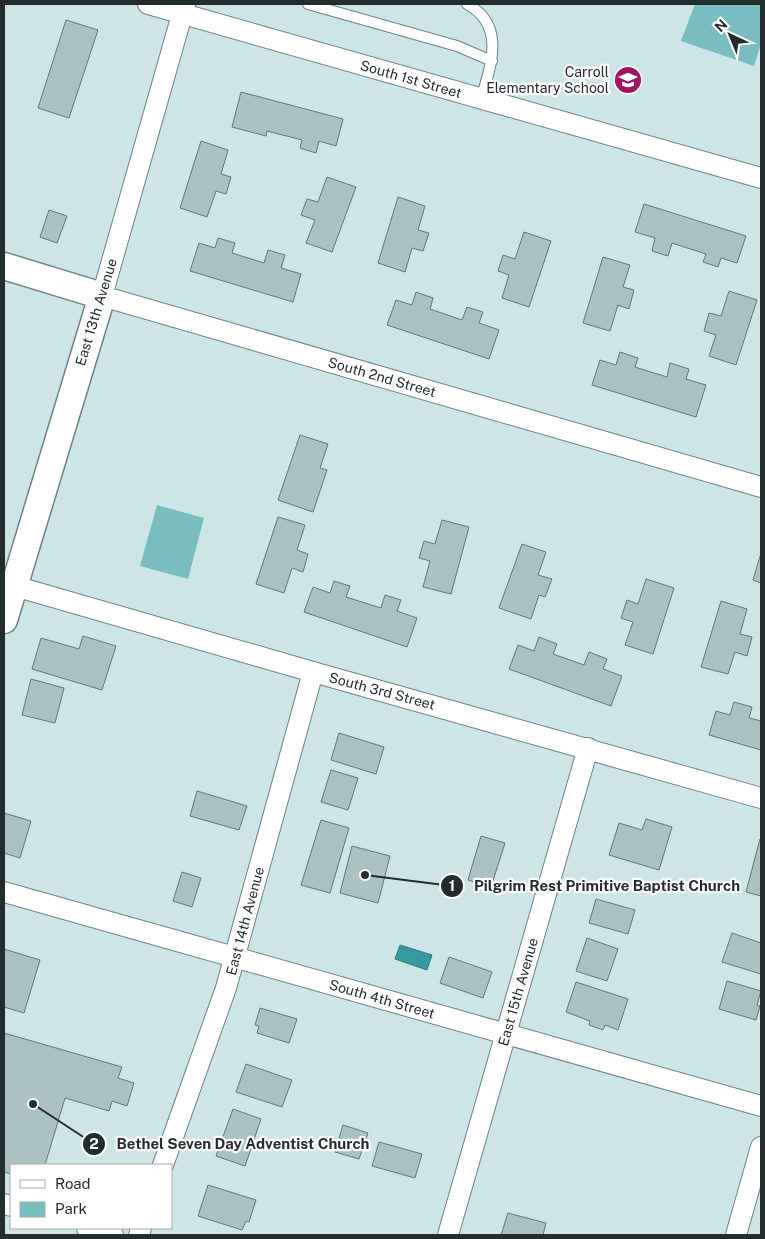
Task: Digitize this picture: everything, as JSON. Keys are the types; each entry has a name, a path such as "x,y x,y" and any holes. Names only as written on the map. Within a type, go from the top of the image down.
{"street":[{"name":"South 1st Street","path":"148,4 184,9 481,99 761,178"},
{"name":"East 13th Avenue","path":"4,620 9,584 102,296 184,9"},
{"name":"South 2nd Street","path":"4,266 761,487"},
{"name":"South 3rd Street","path":"9,584 761,798"},
{"name":"East 14th Avenue","path":"163,1164 226,988 313,672"},
{"name":"East 15th Avenue","path":"448,1235 588,748"},
{"name":"South 4th Street","path":"4,892 761,1106"},
{"path":"736,1235 761,1147"},
{"path":"91,1229 112,1235"}],"lane":[{"path":"308,4 457,46 492,61"},
{"path":"466,4 476,9 487,23 492,41 492,61 481,99"}],"green space":[{"path":"695,4 761,4 761,44 754,66 681,41"},
{"path":"157,505 204,518 188,579 140,566"}],"shaded area":[{"path":"400,945 432,955 427,970 395,959"}],"building":[{"path":"66,20 98,30 69,118 38,108"},
{"path":"241,92 343,119 336,146 319,141 316,153 300,148 302,140 267,131 266,136 232,127"},
{"path":"201,141 228,150 221,174 231,177 226,194 216,191 207,217 180,208"},
{"path":"327,177 356,187 332,252 306,243 315,220 301,215 307,199 318,202"},
{"path":"398,197 425,206 418,230 429,233 423,251 412,248 405,272 378,263"},
{"path":"644,204 746,236 737,263 721,258 718,267 703,262 706,254 672,243 668,256 652,251 655,238 635,232"},
{"path":"49,210 67,216 57,243 40,237"},
{"path":"524,232 551,241 529,307 502,298 509,275 498,271 503,255 515,259"},
{"path":"218,238 235,243 232,253 264,263 268,250 285,255 281,268 301,274 293,302 190,271 199,243 215,248"},
{"path":"603,257 630,265 623,287 634,290 629,309 618,305 610,331 583,323"},
{"path":"729,291 757,300 736,365 709,356 716,335 704,331 709,313 721,316"},
{"path":"416,292 433,298 430,309 462,320 467,307 483,312 479,323 499,330 489,359 387,325 396,300 412,305"},
{"path":"620,352 638,358 635,367 667,377 670,363 689,369 686,379 706,385 696,417 592,385 600,360 616,365"},
{"path":"300,435 328,444 320,468 327,470 313,512 278,500"},
{"path":"278,517 305,525 297,550 308,554 303,572 292,568 284,593 256,584"},
{"path":"442,520 469,527 451,594 423,587 430,561 419,558 424,541 435,544"},
{"path":"522,544 546,552 538,575 552,579 545,597 539,595 531,619 499,608"},
{"path":"761,553 761,583 753,580"},
{"path":"646,579 674,588 653,654 625,645 633,622 621,618 627,600 638,604"},
{"path":"334,581 350,586 346,597 381,608 385,595 401,600 397,611 417,618 407,647 304,612 313,587 330,593"},
{"path":"721,601 747,609 740,634 752,637 747,656 735,652 728,674 701,667"},
{"path":"83,636 116,646 102,690 32,669 41,638 79,649"},
{"path":"539,637 557,644 553,654 584,665 589,652 607,659 603,669 622,676 611,706 509,669 518,645 534,651"},
{"path":"31,679 64,688 55,723 22,715"},
{"path":"734,702 752,707 749,718 761,721 761,750 709,735 716,711 730,715"},
{"path":"339,733 384,747 376,774 331,760"},
{"path":"331,770 358,778 348,810 321,802"},
{"path":"197,791 247,806 239,830 190,816"},
{"path":"4,813 31,821 20,858 4,853"},
{"path":"646,819 672,827 659,870 609,855 619,823 642,830"},
{"path":"321,820 349,828 330,893 301,885"},
{"path":"481,836 505,843 491,887 468,880"},
{"path":"761,840 761,896 746,892"},
{"path":"352,846 390,856 378,903 340,893"},
{"path":"182,872 201,878 192,907 173,901"},
{"path":"596,899 635,910 628,934 589,923"},
{"path":"732,933 761,943 761,974 722,962"},
{"path":"587,938 618,949 607,981 576,971"},
{"path":"4,949 40,960 24,1013 4,1007"},
{"path":"449,957 492,972 483,998 440,983"},
{"path":"727,981 761,991 757,1005 760,1006 756,1020 719,1009"},
{"path":"576,982 628,999 618,1030 605,1025 603,1030 589,1025 590,1021 566,1012"},
{"path":"260,1008 297,1019 289,1043 257,1033 259,1026 255,1025"},
{"path":"4,1033 122,1067 118,1078 134,1083 127,1106 112,1101 109,1111 65,1098 45,1164 10,1164 10,1174 4,1172"},
{"path":"246,1064 292,1080 282,1107 236,1092"},
{"path":"233,1109 261,1119 245,1166 216,1156"},
{"path":"343,1125 368,1133 359,1159 335,1152"},
{"path":"379,1142 422,1154 415,1178 372,1166"},
{"path":"208,1185 256,1200 249,1222 246,1221 242,1230 198,1216"},
{"path":"508,1213 546,1223 543,1235 501,1235"}],"place":[{"name":"Carroll Elementary School","path":"628,80"},
{"name":"Pilgrim Rest Primitive Baptist Church","path":"365,875"},
{"name":"Bethel Seven Day Adventist Church","path":"33,1104"}]}
